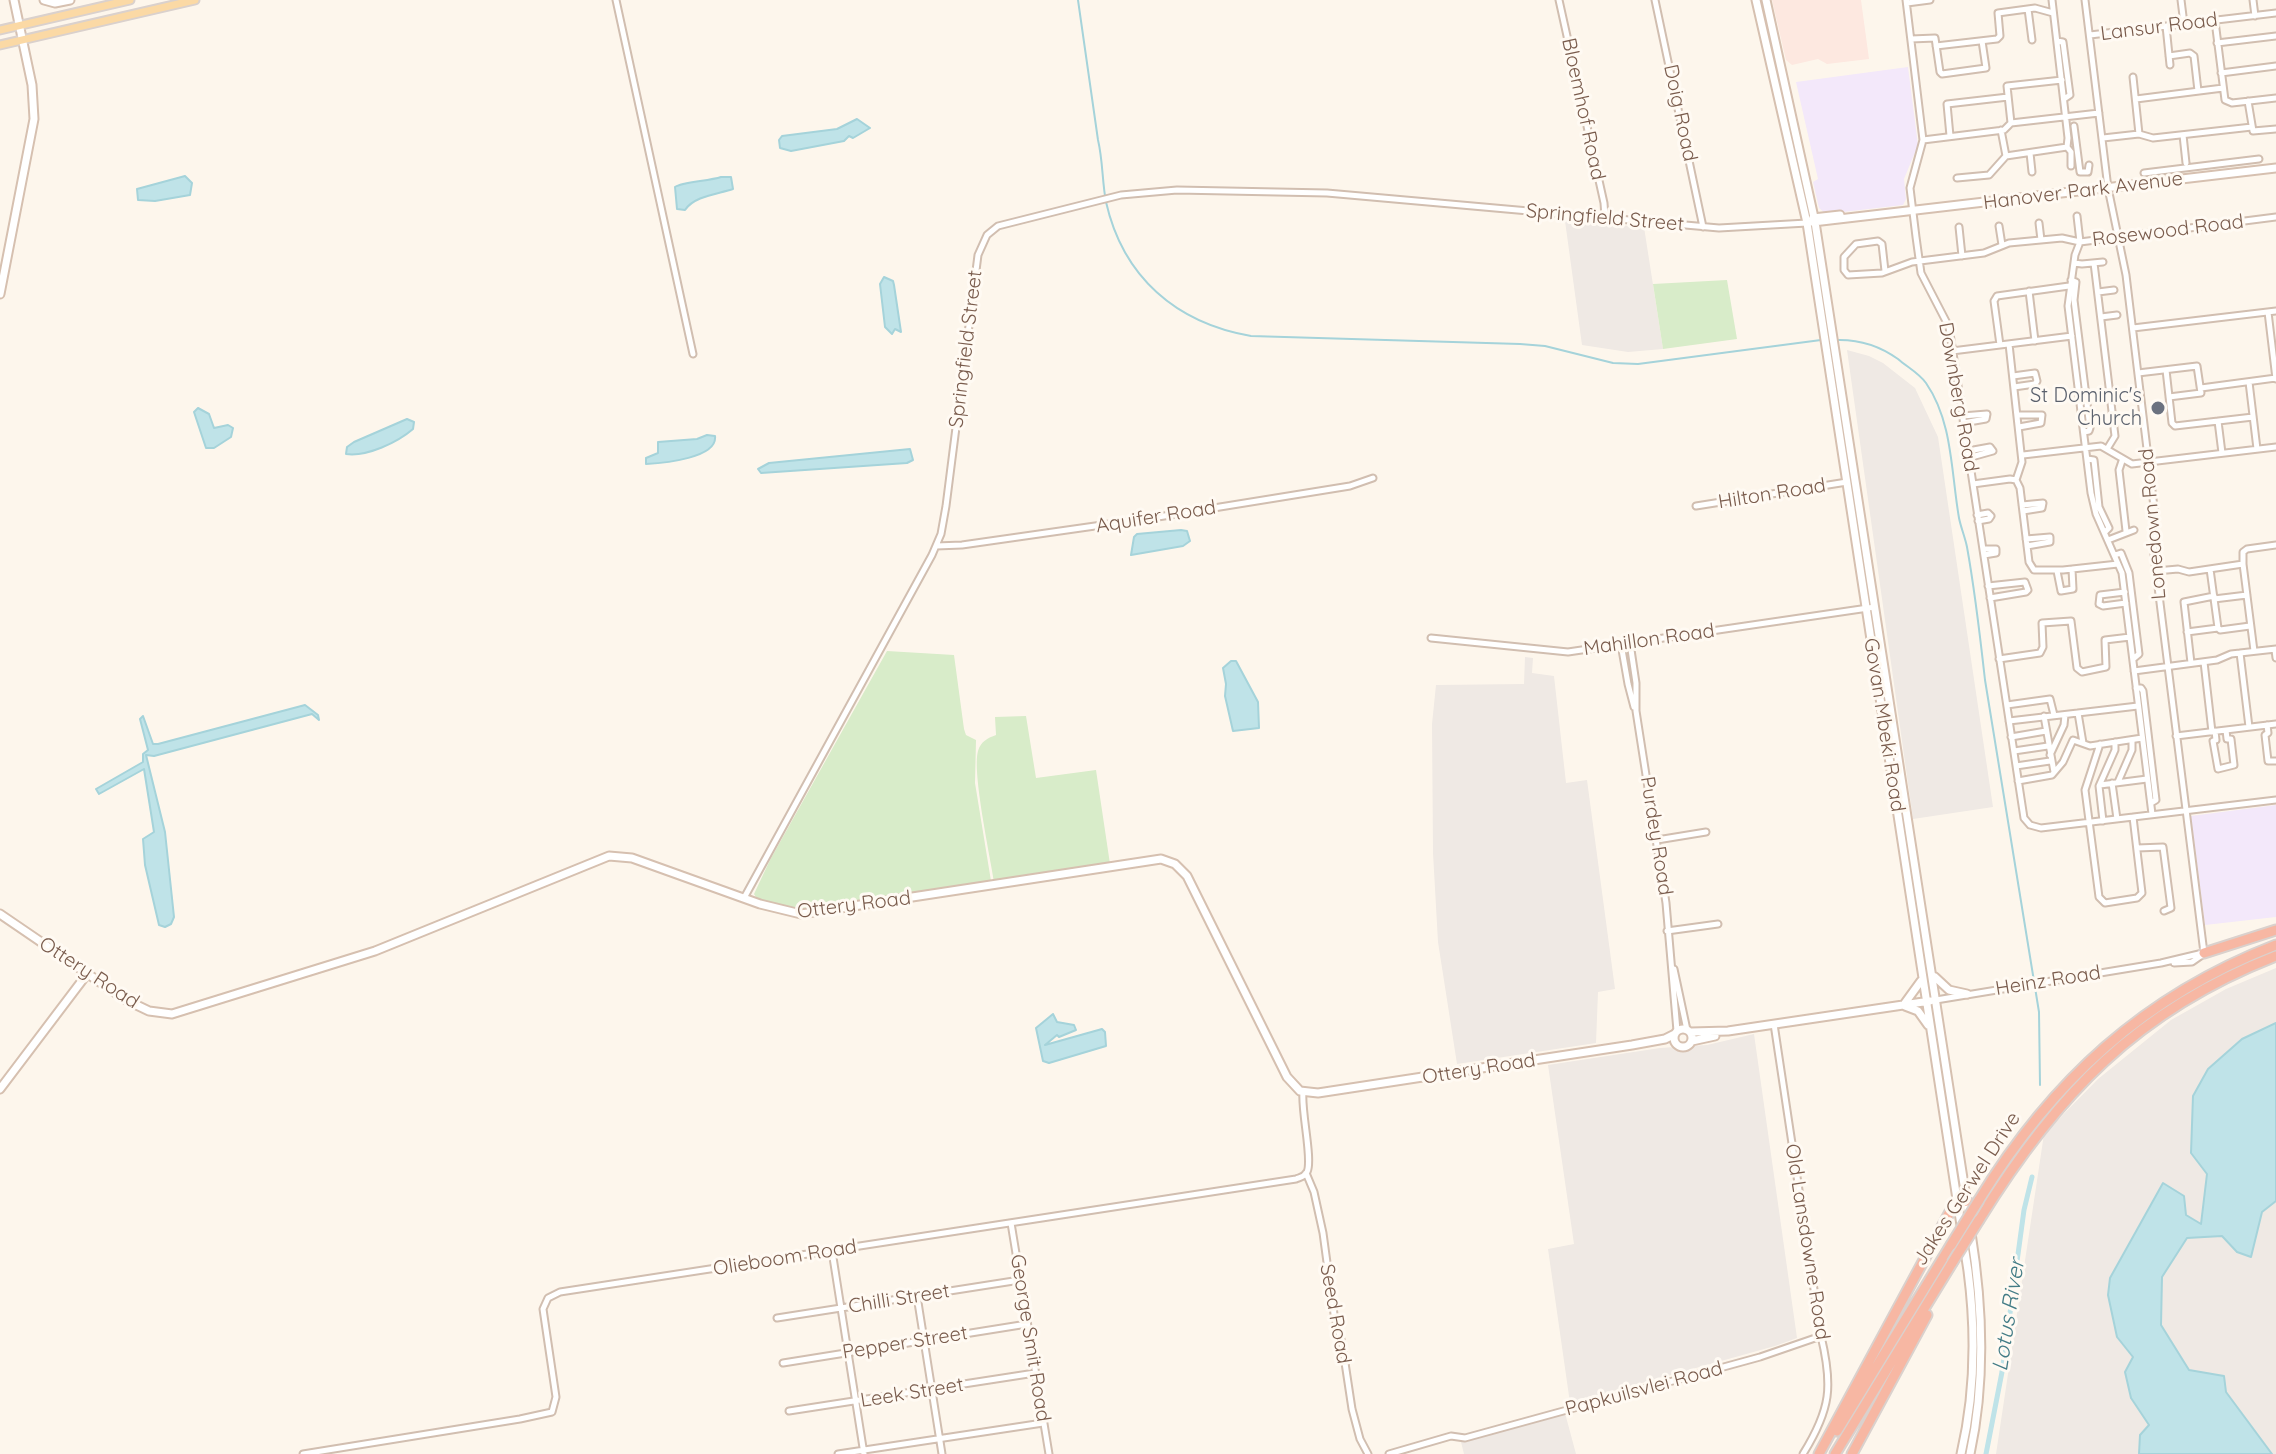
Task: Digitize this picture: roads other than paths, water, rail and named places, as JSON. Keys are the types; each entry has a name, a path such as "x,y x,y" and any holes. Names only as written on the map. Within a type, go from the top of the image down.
{"highway":[{"path":"2204,953 2276,930"},
{"name":"Jakes Gerwel Drive","path":"1821,1454 1979,1200 2056,1093 2127,1027 2182,989 2276,945"},
{"name":"Jakes Gerwel Drive","path":"1835,1454 1979,1220 2041,1127 2110,1054 2159,1016 2188,998 2276,956"},
{"path":"1821,1454 1919,1267 1962,1202"},
{"path":"1852,1454 1951,1266"}],"main road":[{"path":"0,30 130,0"},
{"path":"0,45 195,0"}],"street":[{"path":"0,290 34,119 34,95 14,0"},
{"path":"44,0 55,3 70,0"},
{"path":"616,0 693,354"},
{"name":"Bloemhof Road","path":"1559,0 1605,217"},
{"name":"Doig Road","path":"1655,0 1703,227"},
{"name":"Govan Mbeki Road","path":"1756,0 1808,221"},
{"name":"Govan Mbeki Road","path":"1766,0 1828,332 1847,482 1936,1000 1962,1202 1973,1328 1971,1389 1961,1454"},
{"path":"1906,2 1930,0"},
{"path":"2052,0 2066,117 2080,172 2088,172 2089,165"},
{"name":"Lonedown Road","path":"2085,0 2108,188 2126,275 2133,328 2154,507 2156,571 2204,953"},
{"path":"2181,0 2184,24"},
{"path":"2253,0 2255,16"},
{"name":"Downberg Road","path":"1906,2 1923,140 1910,188 1919,262 1925,283 1946,319 2024,818 2030,825 2041,828 2089,822"},
{"path":"1936,46 1999,37 1998,13 2028,9 2053,13"},
{"path":"2028,9 2032,40"},
{"name":"Lansur Road","path":"2090,35 2276,13"},
{"path":"2215,21 2223,88 2228,102 2276,98"},
{"path":"2166,26 2170,65"},
{"path":"1911,39 1933,36 1941,74 1986,68 1982,41"},
{"path":"2217,43 2276,36"},
{"path":"2057,41 2063,41 2067,69 2070,95 2064,99"},
{"path":"2169,56 2190,53 2194,56 2198,91"},
{"path":"2221,73 2276,66"},
{"path":"2133,77 2139,134"},
{"path":"2011,123 2007,86 2062,80"},
{"path":"2136,99 2223,88"},
{"path":"1950,136 1947,104 2008,97"},
{"path":"2248,101 2255,132 2276,129"},
{"path":"1923,140 2001,130 2011,123 2099,113"},
{"path":"2067,147 2074,126"},
{"path":"2103,138 2139,134 2150,139 2252,127"},
{"path":"2001,130 2006,156"},
{"path":"2183,135 2186,163"},
{"path":"1957,178 1989,175 2006,156 2067,147"},
{"path":"2067,147 2071,152 2071,166"},
{"path":"2030,153 2032,172"},
{"path":"2144,173 2259,159"},
{"name":"Hanover Park Avenue","path":"1808,221 1863,212 1913,212 2276,168"},
{"path":"2170,169 2171,181"},
{"name":"Springfield Street","path":"744,898 936,546 946,506 974,275 981,245 992,230 1005,223 1113,197 1177,190 1327,193 1703,227 1730,228 1808,221"},
{"path":"2077,216 2080,242 2068,306 2087,459 2094,506 2119,564 2125,592 2152,814"},
{"name":"Rosewood Road","path":"1885,271 1882,244 1878,241 1856,244 1844,257 1844,270 1848,275 1885,271 1919,262 1986,253 2002,245 2062,238 2080,242 2276,217"},
{"path":"2039,223 2041,240"},
{"path":"1999,226 2002,245"},
{"path":"1959,227 1962,256"},
{"path":"2074,263 2103,262"},
{"path":"2094,263 2115,428 2115,437 2107,449"},
{"path":"2000,345 1995,298 2076,282 2074,300 2090,430 2084,432"},
{"path":"2098,292 2114,290"},
{"path":"2029,291 2035,341"},
{"path":"2133,328 2276,311"},
{"path":"2201,388 2276,379 2268,312"},
{"path":"2101,317 2117,315"},
{"path":"1952,351 2072,336"},
{"name":"Govan Mbeki Road","path":"1829,343 1929,1026 1982,1318 1980,1390 1970,1454"},
{"path":"2009,344 2023,455 2016,480 2029,562 2034,570 2057,571 2119,564"},
{"path":"2105,350 2114,349"},
{"path":"2138,373 2197,366 2201,388 2199,394 2169,397"},
{"path":"2166,370 2174,426 2253,417"},
{"path":"2013,376 2035,373 2037,381 2014,387"},
{"path":"2108,376 2117,375"},
{"path":"2249,382 2257,449"},
{"path":"2112,402 2120,401"},
{"path":"2018,415 2042,415 2041,423 2019,427"},
{"path":"2218,421 2222,453"},
{"path":"2115,428 2124,426"},
{"path":"2023,455 2101,446 2128,464 2276,447"},
{"path":"2122,461 2119,468 2126,531"},
{"name":"Aquifer Road","path":"936,546 1172,515 1339,489 1373,478"},
{"path":"1973,484 2016,480"},
{"name":"Hilton Road","path":"1696,506 1847,482"},
{"path":"2121,489 2130,488"},
{"path":"2124,514 2135,513"},
{"path":"2108,540 2134,530"},
{"path":"2254,651 2242,555 2247,549 2276,545"},
{"path":"2115,555 2122,554 2129,573 2139,654 2133,659"},
{"path":"2156,571 2178,569 2188,572 2243,564"},
{"path":"2057,571 2061,591 2073,589 2072,569"},
{"path":"2210,569 2218,628"},
{"path":"1988,586 2027,583 2026,592 1990,598"},
{"path":"2125,592 2100,595 2099,604 2126,603"},
{"path":"2191,663 2185,601 2247,595"},
{"name":"Mahillon Road","path":"1431,638 1560,652 1870,608"},
{"path":"1999,659 2040,653 2043,647 2042,623 2071,621 2077,668 2082,672 2106,667 2105,640 2130,637"},
{"path":"2187,632 2250,626"},
{"name":"Purdey Road","path":"1630,643 1636,683 1636,711"},
{"name":"Purdey Road","path":"1621,644 1636,711 1657,840 1676,1032"},
{"path":"2134,671 2204,662 2254,651 2276,650 2276,658"},
{"path":"2240,653 2249,727"},
{"path":"2204,662 2218,769 2234,765 2231,739 2216,740"},
{"path":"2136,688 2143,689 2156,800 2151,803"},
{"path":"2007,705 2050,699 2054,715"},
{"path":"2009,721 2138,706"},
{"path":"2078,713 2083,743"},
{"path":"2050,758 2065,715"},
{"path":"2044,716 2054,772"},
{"path":"2176,736 2276,724"},
{"path":"2267,725 2268,761 2276,761"},
{"path":"2226,730 2227,739"},
{"path":"2011,737 2046,731"},
{"path":"2268,733 2276,733"},
{"path":"2018,781 2050,776 2063,762 2073,740 2090,746 2142,738"},
{"path":"2117,819 2115,783 2132,750 2132,740"},
{"path":"2103,821 2100,785 2115,742"},
{"path":"2100,744 2085,787 2099,897 2105,903 2141,896 2133,817"},
{"path":"2014,751 2048,746"},
{"path":"2016,766 2050,758"},
{"path":"2100,785 2147,779"},
{"path":"2089,822 2276,800"},
{"path":"1657,840 1706,832"},
{"path":"2137,848 2163,847 2171,908 2164,911"},
{"name":"Ottery Road","path":"0,914 139,1007 157,1014 179,1014 375,951 613,856 639,860 788,913 806,914 1149,860 1171,861 1187,876 1287,1077 1303,1093 1632,1045 1665,1039 1676,1032 1690,1034 1685,1047 1667,1043 1632,1045"},
{"path":"1667,931 1718,924"},
{"path":"2190,956 2199,948 2201,937"},
{"name":"Heinz Road","path":"1936,1000 2161,963 2204,953"},
{"name":"Heinz Road","path":"2161,963 2192,962 2204,953"},
{"name":"Purdey Road","path":"1671,961 1690,1034"},
{"path":"1932,972 1944,988 1967,994"},
{"path":"0,1089 87,974"},
{"path":"1902,1005 1915,994 1922,979"},
{"path":"1690,1034 1936,1000"},
{"path":"1902,1005 1917,1010 1929,1026"},
{"name":"Old Lansdowne Road","path":"1774,1024 1821,1336 1829,1371 1829,1397 1819,1428 1803,1454"},
{"path":"1676,1032 1677,1045"},
{"path":"1303,1093 1302,1110 1309,1162 1306,1173"},
{"name":"Olieboom Road","path":"303,1454 552,1412 556,1397 543,1309 553,1294 1283,1182 1300,1178 1306,1173"},
{"name":"Seed Road","path":"1306,1173 1312,1183 1318,1210 1355,1421 1368,1454"},
{"name":"George Smit Road","path":"1011,1223 1049,1454"},
{"path":"832,1251 863,1452"},
{"name":"Chilli Street","path":"777,1318 1020,1280"},
{"path":"917,1296 942,1454"},
{"name":"Pepper Street","path":"783,1363 1027,1324"},
{"name":"Papkuilsvlei Road","path":"1389,1454 1451,1436 1465,1438 1760,1357 1821,1336"},
{"name":"Leek Street","path":"789,1411 1035,1373"},
{"path":"838,1454 1043,1423"}],"water":[{"path":"857,119 870,128 853,138 849,136 844,141 791,151 780,148 782,136 837,129"},
{"path":"185,176 192,183 190,195 155,201 138,200 137,189"},
{"path":"731,177 733,189 700,199 685,210 677,209 675,187"},
{"path":"884,277 893,281 901,332 895,329 892,334 885,327 880,284"},
{"path":"198,408 209,414 214,428 228,425 233,428 231,437 214,448 206,448 194,412"},
{"path":"407,419 414,422 413,429 399,439 372,451 346,454 347,447 354,442"},
{"path":"715,436 708,450 677,461 646,464 646,458 658,453 658,442 697,439"},
{"path":"910,449 913,460 907,463 761,473 758,469 769,463"},
{"path":"1187,531 1190,541 1183,546 1131,555 1137,534"},
{"path":"1236,661 1258,702 1259,728 1233,731 1225,696 1223,668"},
{"path":"305,705 318,715 319,720 312,714 154,756 146,755 165,832 174,917 171,924 165,927 159,925 145,865 143,839 154,832 144,769 99,794 96,789 143,762 143,754 148,750 140,719 143,716 153,744 158,744"},
{"path":"1053,1014 1057,1022 1074,1025 1076,1030 1059,1037 1057,1035 1045,1045 1102,1029 1106,1046 1049,1063 1043,1061 1036,1028"},
{"path":"2276,1023 2276,1201 2262,1212 2251,1257 2237,1252 2222,1236 2187,1238 2162,1277 2161,1325 2189,1370 2224,1376 2226,1392 2272,1454 2139,1454 2140,1435 2149,1425 2131,1398 2125,1372 2133,1357 2117,1337 2108,1295 2110,1278 2163,1183 2184,1196 2186,1215 2201,1224 2207,1174 2191,1153 2193,1096 2208,1069 2242,1039"}],"waterway":[{"path":"1078,0 1106,202 1114,229 1125,253 1140,274 1177,308 1199,320 1251,336 1520,344 1545,346 1613,363 1638,364 1821,340"},
{"path":"1835,340 1876,347 1916,373 1935,398 1946,431 1959,518 1970,564 1985,680 2039,1012 2040,1085"},
{"name":"Lotus River","path":"1986,1454 2002,1372 2024,1210 2032,1177"}],"place":[{"name":"St Dominic's Church","path":"2158,408"}]}
